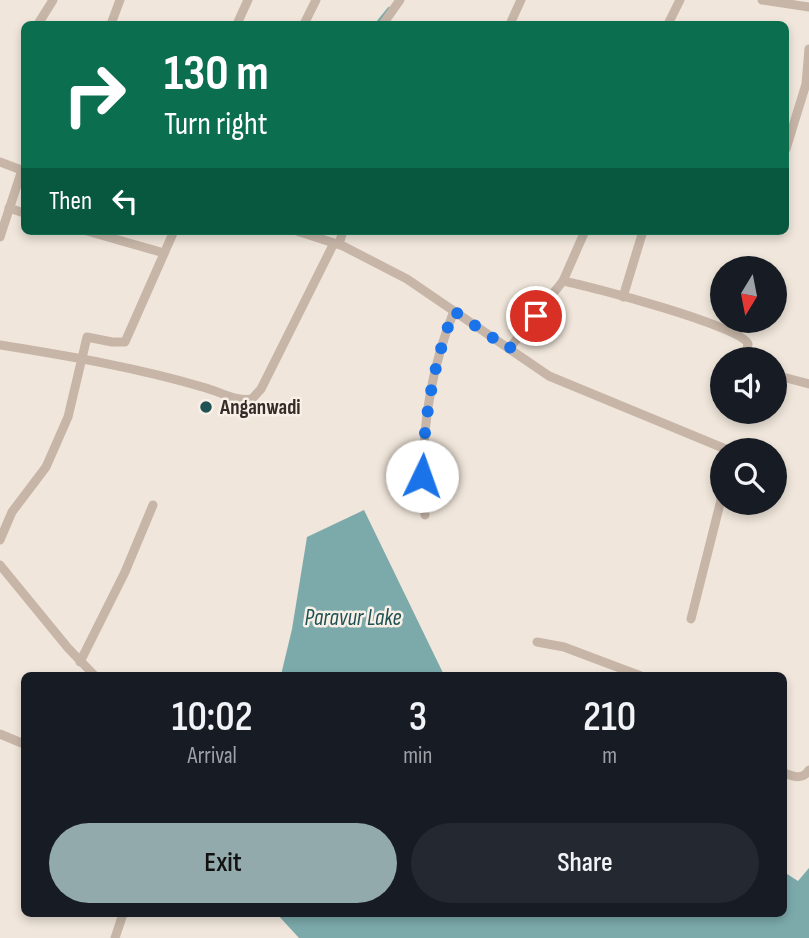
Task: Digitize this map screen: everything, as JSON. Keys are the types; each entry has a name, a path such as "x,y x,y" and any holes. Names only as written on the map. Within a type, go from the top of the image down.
{"street":[{"path":"40,21 53,0"},
{"path":"112,21 120,0"},
{"path":"238,21 248,0"},
{"path":"306,21 316,0"},
{"path":"385,21 400,0"},
{"path":"511,21 521,0"},
{"path":"669,21 680,0"},
{"path":"762,0 809,7"},
{"path":"789,140 807,85 809,49"},
{"path":"0,162 21,169"},
{"path":"0,237 21,175"},
{"path":"9,208 21,212"},
{"path":"100,235 164,254"},
{"path":"0,540 12,512 46,467 68,417 87,337 125,342 172,235"},
{"path":"309,235 366,256 407,279 549,376 710,443"},
{"path":"0,345 83,359 204,387 240,399 252,399 261,389 341,235"},
{"path":"509,349 563,281 583,235"},
{"path":"623,297 642,235"},
{"path":"563,281 691,316 742,336 747,347"},
{"path":"425,515 422,461 430,394 443,341 454,311"},
{"path":"787,378 809,384"},
{"path":"80,662 125,572 153,505"},
{"path":"691,619 717,515"},
{"path":"0,565 91,672"},
{"path":"537,642 564,647 630,672"},
{"path":"0,734 21,743"},
{"path":"787,774 798,777 809,770"},
{"path":"115,938 122,917"}],"water":[{"name":"Paravur Lake","path":"364,510 443,672 282,672 292,629 307,537"},
{"path":"809,868 809,938 299,938 280,917 787,917 787,874 798,881"}],"waterway":[{"path":"378,21 389,8"}],"place":[{"name":"Anganwadi","path":"206,407"}],"route":[{"path":"422,476 430,394 443,341 454,311 509,349 536,316"}]}
